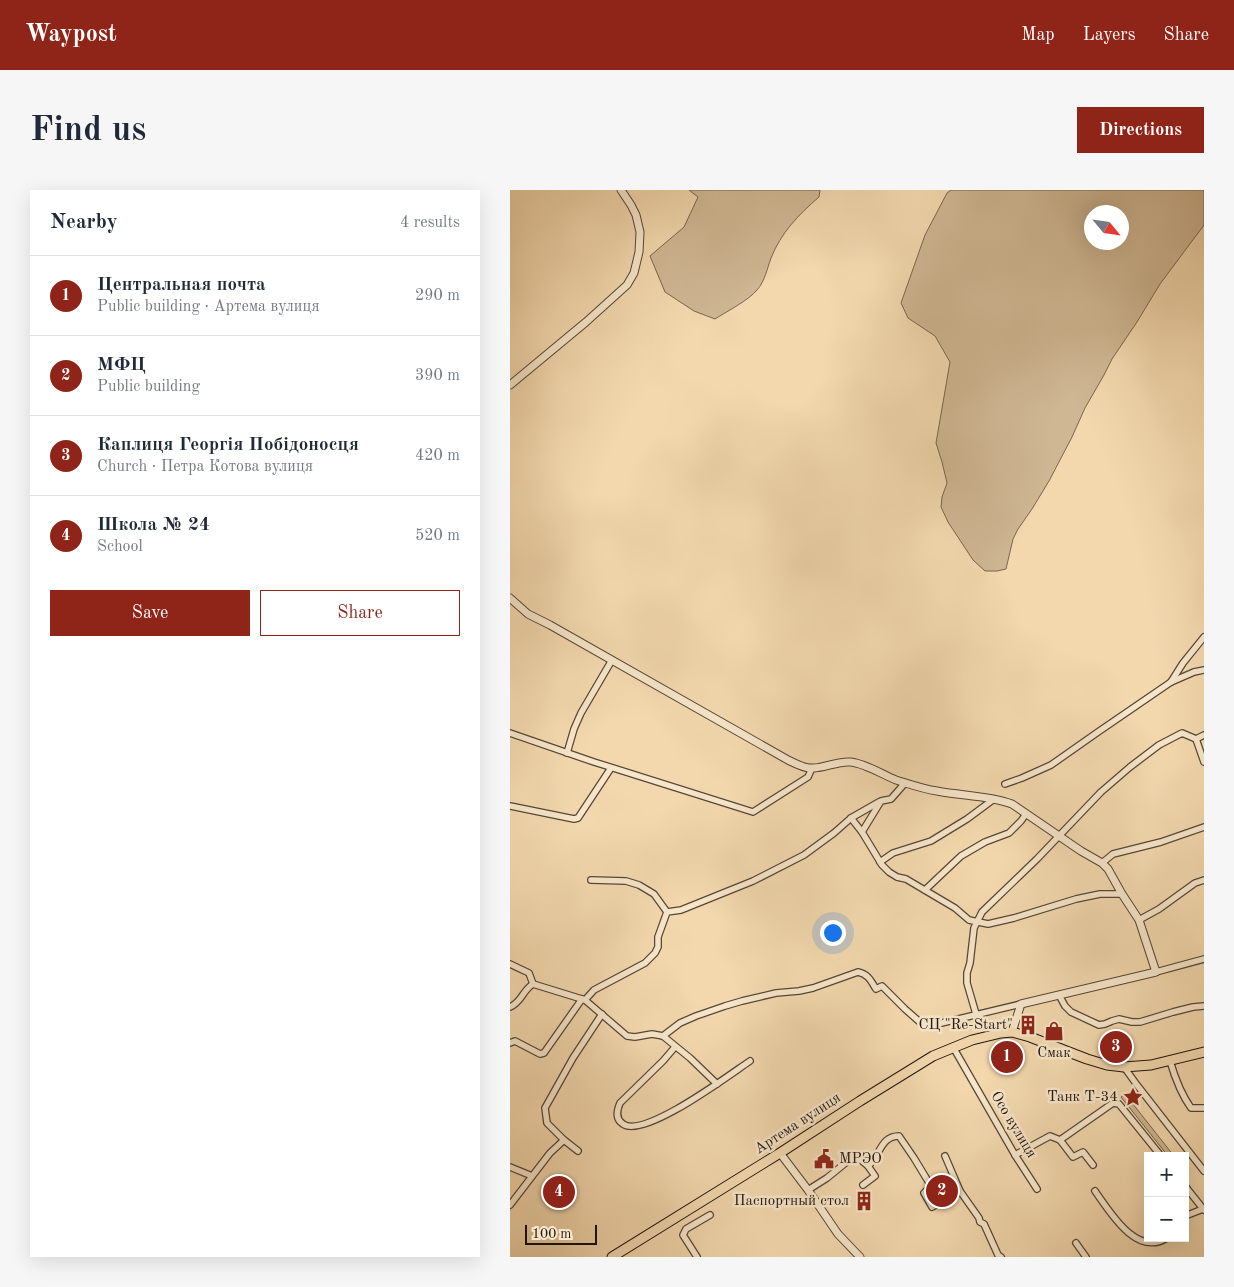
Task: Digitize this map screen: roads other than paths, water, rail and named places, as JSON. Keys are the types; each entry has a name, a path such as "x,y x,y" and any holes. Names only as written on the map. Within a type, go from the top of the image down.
{"highway":[{"name":"Артема вулиця","path":"612,1257 933,1056 986,1036 1010,1032"},
{"path":"1010,1032 1030,1037 1086,1059 1107,1065 1124,1067 1151,1065 1204,1052"}],"street":[{"path":"510,385 627,285 634,273 639,252 640,232 636,215 621,190"},
{"path":"510,598 528,614 803,767 812,768 851,762 875,769 905,783 936,791 994,799 1012,804 1102,863 1108,869 1139,920 1156,972"},
{"path":"1171,682 1183,663 1204,638"},
{"path":"567,753 581,713 612,660"},
{"path":"1005,784 1051,765 1171,682 1194,672 1204,670"},
{"path":"510,733 611,768 753,812 808,777 812,768"},
{"path":"976,1014 967,983 967,973 974,928 982,912 1060,836 1101,792 1130,766 1160,745 1182,733 1196,739 1204,762"},
{"path":"1196,739 1204,735"},
{"path":"510,806 574,819 578,818 611,768"},
{"path":"667,912 681,910 753,880 804,855 834,833 850,818 881,801 891,799 905,783"},
{"path":"880,862 893,853 931,841 967,819 994,799"},
{"path":"862,832 881,801"},
{"path":"925,890 962,856 985,842 1009,833 1026,814"},
{"path":"850,818 862,832 880,862 889,872 925,890 955,908 969,920 988,924 1076,899 1100,894 1122,894"},
{"path":"1102,863 1113,854 1161,842 1204,827"},
{"path":"592,880 626,881 639,885 654,894 667,912"},
{"path":"1139,920 1196,883 1204,880"},
{"path":"510,1043 515,1041 540,1054 544,1052 583,999 594,990 645,963 655,953 667,912"},
{"path":"662,1036 680,1023 696,1016 742,1001 776,993 813,988 858,972 868,976 876,989 882,986 904,1009 922,1024 933,1025 1204,959"},
{"path":"510,964 529,973 533,984"},
{"path":"510,1007 516,1004 528,987 533,984 583,999 627,1036 635,1037 652,1034 662,1036 690,1058 716,1084"},
{"path":"1059,995 1071,1012 1100,1025 1119,1020 1140,1022 1173,1012 1204,1006"},
{"path":"1010,1032 1021,1004"},
{"path":"578,1151 547,1123 545,1108 573,1058 602,1014"},
{"path":"675,1046 663,1062 620,1103 617,1110 618,1119 623,1124 632,1127 665,1117 750,1061"},
{"name":"Осо вулиця","path":"953,1047 1038,1189"},
{"path":"1170,1061 1183,1098 1191,1108 1204,1108"},
{"path":"1124,1067 1204,1171"},
{"path":"1060,1140 1113,1102 1119,1104 1157,1152"},
{"path":"868,1166 876,1158 884,1142 890,1137 899,1136 931,1186 924,1193 932,1207 960,1191"},
{"path":"1016,1155 1050,1136 1060,1140 1073,1157 1083,1152 1093,1165"},
{"path":"510,1205 550,1153 564,1140"},
{"path":"780,1153 838,1234 860,1257"},
{"path":"808,1190 828,1178 854,1156 868,1166 875,1176 863,1184"},
{"path":"945,1156 960,1191 980,1222 984,1224 998,1255 1001,1257"},
{"path":"510,1166 532,1176"},
{"path":"1095,1191 1124,1232 1137,1242 1148,1246 1163,1242"},
{"path":"1189,1191 1204,1209 1189,1215"},
{"path":"697,1257 683,1235 686,1230 710,1215"},
{"path":"1076,1243 1086,1257"}],"place":[{"name":"СЦ \"Re-Start\"","path":"1028,1025"},
{"name":"Смак","path":"1054,1031"},
{"name":"Каплиця Георгія Побідоносця","path":"1116,1047"},
{"name":"Центральная почта","path":"1007,1057"},
{"name":"Танк Т-34","path":"1133,1097"},
{"name":"МРЭО","path":"824,1159"},
{"name":"МФЦ","path":"942,1191"},
{"name":"Школа № 24","path":"559,1192"},
{"name":"Паспортный стол","path":"864,1201"}]}
